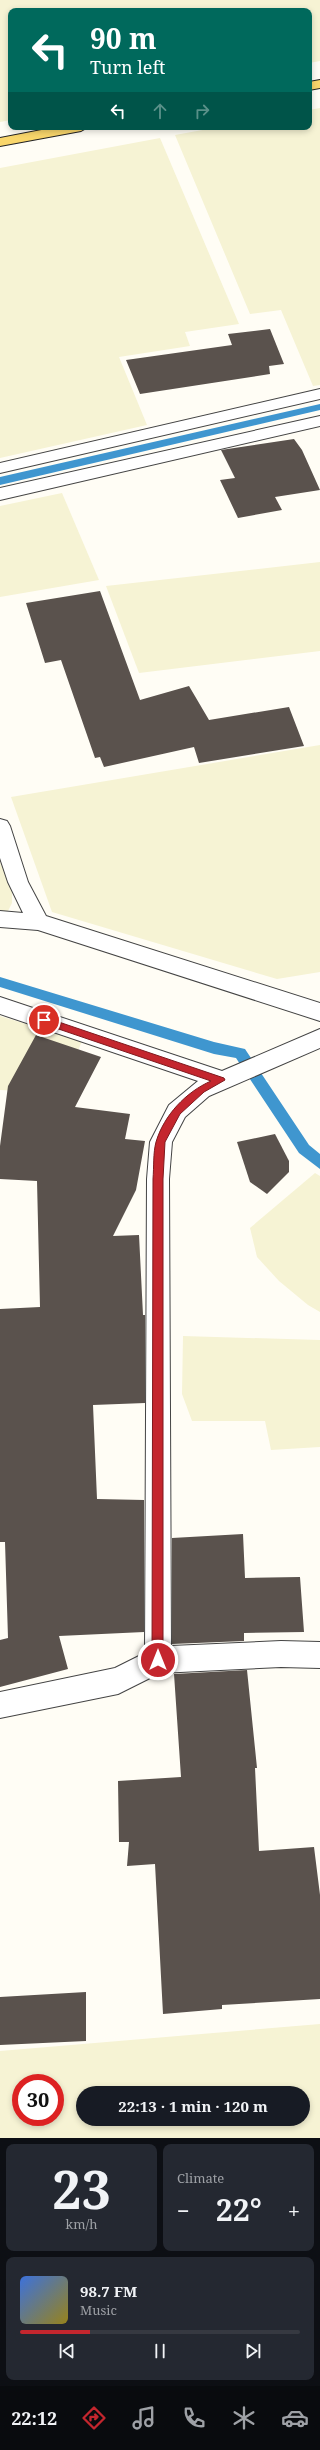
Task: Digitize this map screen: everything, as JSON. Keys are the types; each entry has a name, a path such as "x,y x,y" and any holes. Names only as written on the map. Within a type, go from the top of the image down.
{"main road":[{"path":"0,142 66,130"}],"street":[{"path":"0,468 320,394"},
{"path":"0,494 320,421"},
{"path":"0,826 18,882 38,922"},
{"path":"0,919 38,922 320,1012"},
{"path":"0,1005 225,1078"},
{"path":"158,1660 158,1179 161,1142 177,1111 201,1090 225,1078 320,1038"},
{"path":"0,1706 118,1681 158,1660 281,1654 320,1655"}],"shaded area":[{"path":"0,0 320,0 320,61 312,62 312,8 8,8 8,121 0,122"},
{"path":"320,108 320,385 313,386 281,310 250,314 175,135 202,130 312,130 312,109"},
{"path":"160,138 239,324 185,332 190,346 119,357 147,425 0,458 0,168"},
{"path":"62,493 99,580 0,597 0,506"},
{"path":"320,562 320,651 139,673 106,586"},
{"path":"320,745 320,972 277,979 52,912 11,797"},
{"path":"0,862 12,892 12,903 8,911 0,912"},
{"path":"0,1016 82,1041 61,1093 0,1090"},
{"path":"315,1173 320,1176 320,1312 308,1305 279,1281 257,1257 250,1228"},
{"path":"183,1336 320,1340 320,1447 271,1450 265,1421 192,1421 182,1394"},
{"path":"320,2024 320,2138 0,2138 0,2051"}],"building":[{"path":"270,329 284,364 269,366 270,374 140,394 126,360 232,345 228,334"},
{"path":"294,439 302,450 320,490 275,497 282,510 238,518 220,480 235,478 221,450"},
{"path":"100,591 140,700 189,686 209,720 289,707 304,746 199,763 194,747 104,767 100,757 95,758 61,660 45,663 26,603"},
{"path":"36,1035 101,1057 75,1107 130,1114 125,1139 145,1141 136,1190 113,1236 139,1235 143,1315 145,1315 145,1403 93,1405 97,1499 144,1500 144,1632 59,1636 68,1669 0,1687 0,1640 8,1638 5,1542 0,1542 0,1309 40,1307 37,1181 0,1179 0,1146 8,1086"},
{"path":"275,1134 289,1161 289,1172 267,1194 250,1182 237,1142"},
{"path":"243,1534 245,1578 300,1577 304,1632 244,1633 244,1641 172,1644 172,1538"},
{"path":"247,1670 257,1768 255,1768 259,1851 314,1847 320,1895 320,1999 222,2005 222,2009 163,2014 155,1864 127,1866 129,1842 119,1842 118,1781 181,1777 174,1674"},
{"path":"86,1992 86,2041 0,2045 0,1997"}],"waterway":[{"path":"0,481 320,407"},
{"path":"0,982 214,1048 240,1053 304,1149 320,1163"}],"route":[{"path":"44,1020 220,1080 201,1090 177,1111 161,1142 158,1179 158,1660"}]}
